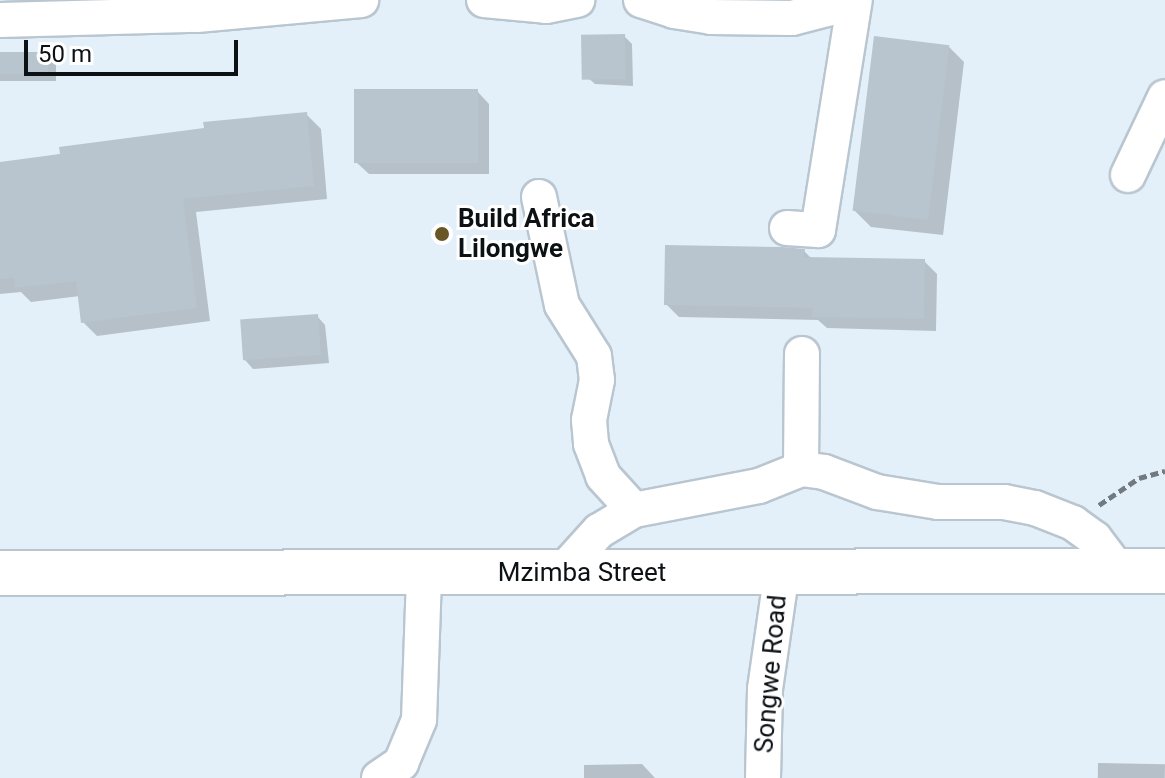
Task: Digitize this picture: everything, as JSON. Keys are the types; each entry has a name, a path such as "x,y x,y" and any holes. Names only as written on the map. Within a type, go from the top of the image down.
{"main road":[{"name":"Mzimba Street","path":"0,573 1165,571"}],"street":[{"path":"0,20 197,15 361,0"},
{"path":"484,0 546,6 577,0"},
{"path":"641,0 674,11 711,17 792,18 831,8 845,0"},
{"path":"787,228 818,230 855,0"},
{"path":"1128,175 1165,97"},
{"path":"539,197 562,305 594,356 597,380 589,420 591,444 603,476 634,510"},
{"path":"801,469 802,354"},
{"path":"561,573 599,531 634,510 759,486 801,469 824,472 877,492 938,502 1004,502 1073,523 1095,539 1119,571"},
{"name":"Songwe Road","path":"763,778 765,689 782,571"},
{"path":"379,778 401,763 419,720 424,574"}],"path":[{"path":"1073,523 1139,478 1165,471"}],"building":[{"path":"625,34 626,79 582,80 581,35"},
{"path":"874,36 949,45 928,220 853,211"},
{"path":"0,52 48,52 48,74 0,74"},
{"path":"354,89 478,89 478,163 354,163"},
{"path":"307,112 314,186 183,199 197,308 81,323 76,281 15,288 14,278 0,279 0,162 60,154 59,147 204,128 203,122"},
{"path":"665,245 783,247 805,249 804,257 925,259 924,319 812,317 813,308 664,305"},
{"path":"318,314 321,355 243,360 240,319"}],"place":[{"name":"Build Africa Lilongwe","path":"442,234"}]}
